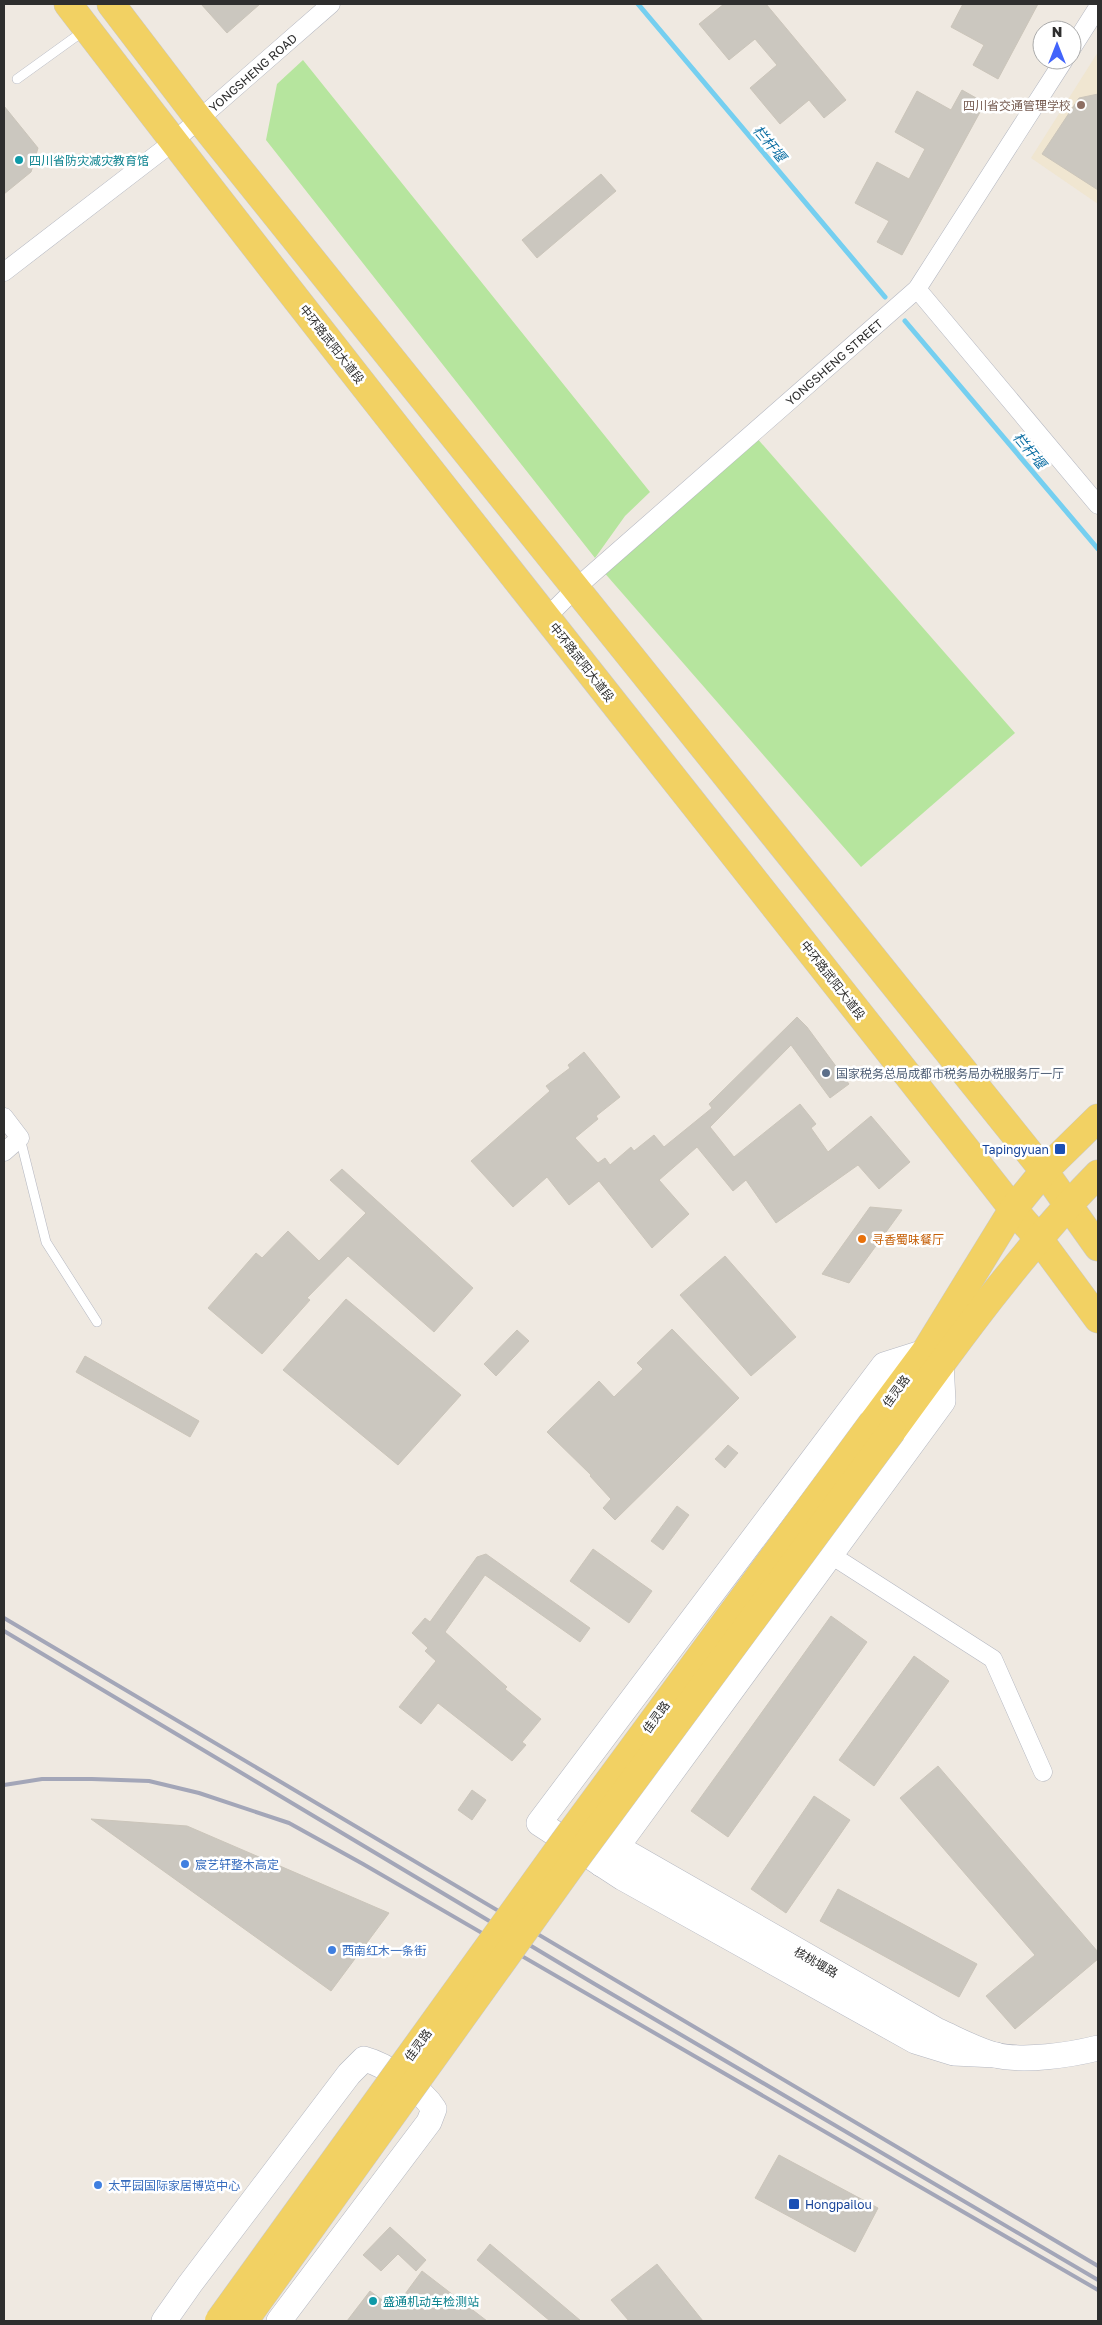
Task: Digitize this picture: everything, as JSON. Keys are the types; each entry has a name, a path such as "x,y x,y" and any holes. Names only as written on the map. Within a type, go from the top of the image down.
{"main road":[{"name":"中环路武阳大道段","path":"68,4 173,142 1013,1209 1039,1239 1098,1319"},
{"path":"111,4 198,118 1044,1171 1098,1247"},
{"name":"佳灵路","path":"933,1358 1013,1209 1044,1171 1098,1118"},
{"name":"佳灵路","path":"244,2321 575,1861 933,1358 1068,1204 1098,1174"},
{"name":"佳灵路","path":"219,2321 564,1842 883,1427"}],"street":[{"name":"YONGSHENG ROAD","path":"4,272 173,142 198,118 331,4"},
{"path":"1082,32 1098,7"},
{"name":"YONGSHENG STREET","path":"547,617 576,588 917,290 1058,70"},
{"path":"917,290 1098,505"},
{"path":"4,1117 20,1138 4,1152"},
{"path":"608,1856 943,1401 933,1358"},
{"name":"核桃堰路","path":"933,1358 884,1365 772,1511 539,1823 608,1856 938,2031 996,2055 1043,2057 1078,2053 1098,2048"},
{"path":"831,1555 993,1660 1043,1772"},
{"path":"164,2321 349,2074 364,2059 378,2063 426,2097 434,2109 429,2122 279,2321"}],"lane":[{"path":"17,79 87,29"},
{"path":"20,1138 46,1242 97,1322"}],"shaded area":[{"name":"四川省交通管理学校","path":"1098,52 1098,204 1031,158"}],"green space":[{"path":"303,60 650,492 625,516 595,558 266,140 277,84"},
{"path":"756,437 1015,733 861,867 602,570"}],"building":[{"path":"201,4 260,4 227,33"},
{"path":"724,4 766,4 846,100 824,118 809,100 780,124 750,88 777,65 755,39 729,60 699,24"},
{"path":"963,4 1038,4 998,79 973,65 984,45 951,27"},
{"path":"962,90 985,103 902,255 877,242 889,221 855,203 877,162 909,179 925,149 895,132 917,91 951,110"},
{"name":"四川省交通管理学校","path":"1098,94 1098,190 1042,154 1079,98"},
{"name":"四川省防灾减灾教育馆","path":"4,106 38,148 31,172 4,194"},
{"path":"601,174 616,191 537,258 522,240"},
{"path":"797,1017 807,1027 849,1084 830,1098 791,1045 710,1127 734,1157 800,1104 816,1124 811,1128 828,1152 871,1116 910,1162 879,1189 858,1165 776,1223 746,1180 733,1191 697,1147 659,1180 689,1214 652,1248 599,1181 569,1205 547,1177 513,1207 471,1161 550,1091 546,1086 570,1068 568,1065 584,1052 620,1097 596,1116 598,1119 575,1138 598,1163 605,1158 610,1165 631,1147 634,1151 654,1135 664,1147 712,1108 709,1104"},
{"path":"342,1169 473,1288 434,1332 348,1256 307,1298 310,1300 262,1354 208,1308 256,1253 262,1258 288,1231 319,1261 366,1213 330,1180"},
{"path":"870,1207 902,1210 849,1283 822,1274"},
{"path":"725,1256 796,1337 751,1376 680,1295"},
{"path":"346,1299 461,1395 398,1465 283,1370"},
{"path":"672,1329 739,1398 615,1520 603,1508 611,1499 591,1475 547,1432 599,1381 614,1397 643,1369 637,1363"},
{"path":"517,1330 529,1341 496,1376 484,1364"},
{"path":"85,1356 199,1421 190,1437 76,1372"},
{"path":"728,1445 738,1453 725,1468 715,1459"},
{"path":"677,1506 689,1515 663,1550 651,1541"},
{"path":"593,1549 652,1591 629,1623 570,1581"},
{"path":"486,1554 590,1628 580,1642 485,1575 445,1632 507,1687 505,1689 541,1719 522,1742 526,1745 512,1761 438,1703 421,1724 399,1707 436,1661 425,1651 428,1648 412,1633 425,1618 430,1622 477,1557"},
{"path":"831,1616 867,1642 728,1837 691,1811"},
{"path":"914,1656 949,1681 874,1786 839,1760"},
{"path":"938,1766 1098,1952 1098,1959 1015,2029 986,1996 1035,1955 900,1798"},
{"path":"472,1790 486,1800 472,1820 458,1810"},
{"path":"814,1796 850,1820 786,1913 751,1889"},
{"path":"91,1819 187,1826 389,1913 331,1991"},
{"path":"838,1889 977,1964 959,1997 820,1921"},
{"path":"779,2155 878,2208 855,2252 755,2198"},
{"path":"390,2227 426,2260 416,2271 398,2254 381,2271 363,2255"},
{"path":"490,2244 581,2321 550,2321 477,2260"},
{"path":"657,2264 703,2321 629,2321 611,2300"},
{"path":"422,2271 487,2321 347,2321 370,2291 394,2309"}],"waterway":[{"name":"栏杆堰","path":"638,4 885,297"},
{"name":"栏杆堰","path":"905,321 1098,549"}],"railway":[{"path":"4,1618 1098,2266"},
{"path":"4,1631 593,1983 1098,2280"},
{"path":"4,1785 42,1779 149,1781 199,1793 289,1823 1098,2290"}],"place":[{"name":"四川省交通管理学校","path":"1081,105"},
{"name":"四川省防灾减灾教育馆","path":"19,160"},
{"name":"国家税务总局成都市税务局办税服务厅一厅","path":"826,1073"},
{"name":"Tapingyuan","path":"1060,1149"},
{"name":"寻香蜀味餐厅","path":"862,1239"},
{"name":"宸艺轩整木高定","path":"185,1864"},
{"name":"西南红木一条街","path":"332,1950"},
{"name":"太平园国际家居博览中心","path":"98,2185"},
{"name":"Hongpailou","path":"794,2204"},
{"name":"盛通机动车检测站","path":"373,2301"}]}
